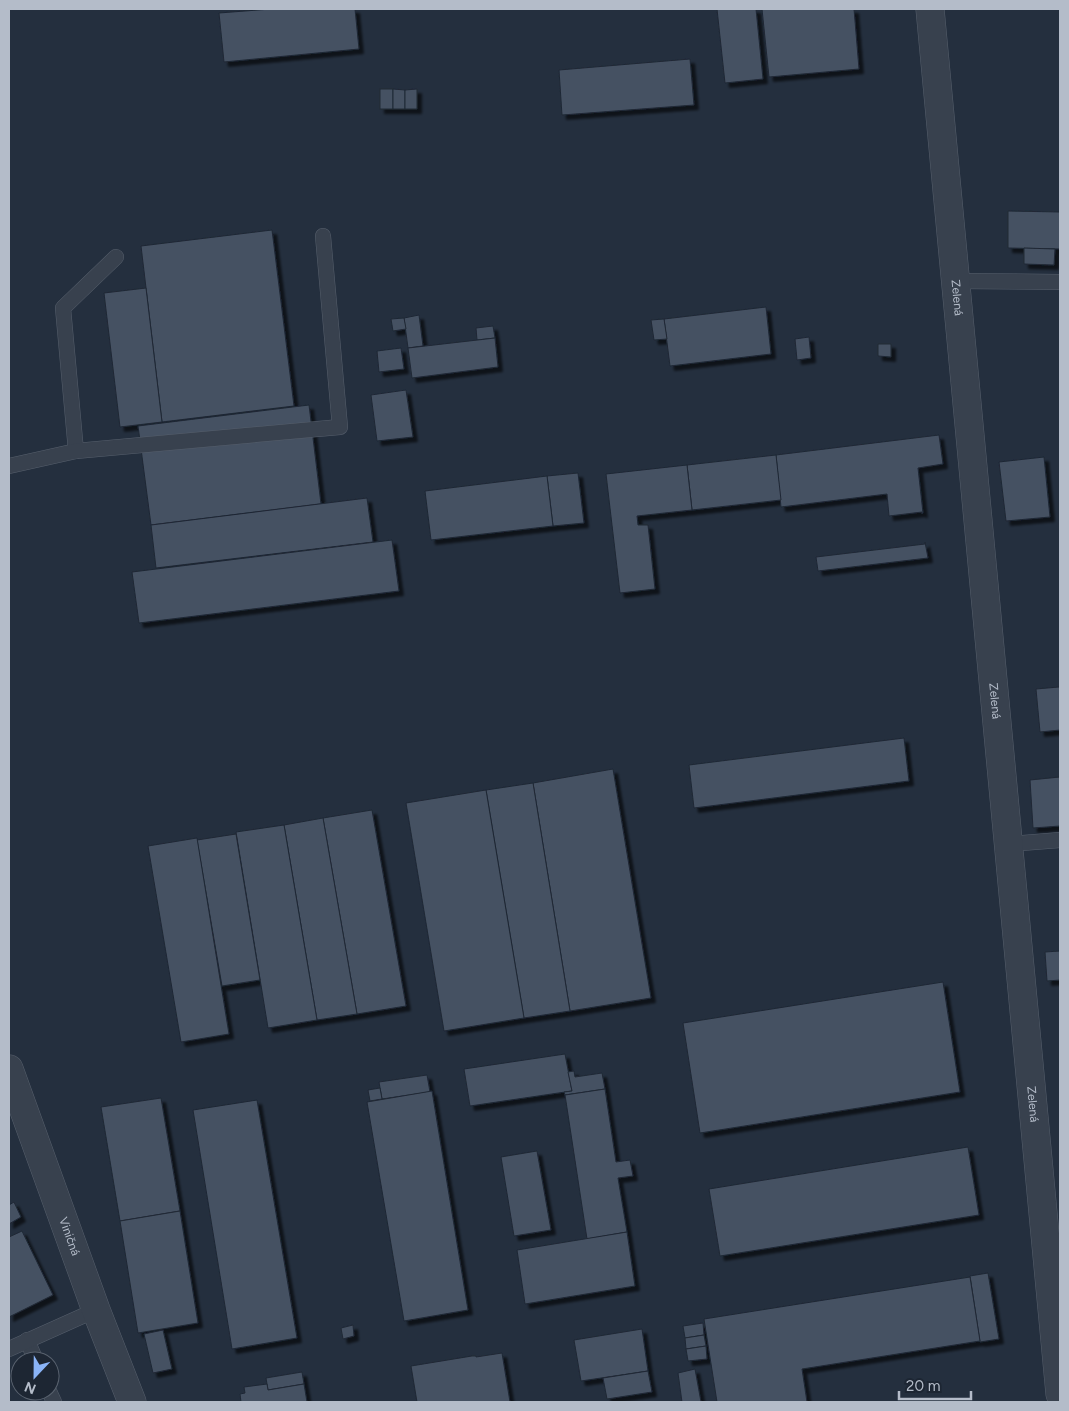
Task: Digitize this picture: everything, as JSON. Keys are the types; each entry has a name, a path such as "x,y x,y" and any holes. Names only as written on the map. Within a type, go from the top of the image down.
{"street":[{"name":"Zelená","path":"930,9 1060,1394"},
{"name":"Viničná","path":"9,1069 96,1310 132,1402"}],"lane":[{"path":"9,466 76,451 340,427 323,236"},
{"path":"76,451 62,308 116,257"},
{"path":"956,280 1060,282"},
{"path":"1009,844 1060,840"},
{"path":"9,1349 96,1310"},
{"path":"27,1340 32,1351"}],"building":[{"path":"271,9 355,9 359,49 224,62 219,13"},
{"path":"717,9 756,9 763,79 725,83"},
{"path":"762,9 854,9 859,69 769,77"},
{"path":"690,59 694,105 562,115 559,70"},
{"path":"380,89 393,89 393,109 380,109"},
{"path":"393,89 405,90 405,109 393,109"},
{"path":"417,89 417,109 405,109 405,90"},
{"path":"1008,211 1060,212 1060,249 1008,248"},
{"path":"272,230 294,406 162,422 141,246"},
{"path":"1024,248 1055,249 1054,265 1024,264"},
{"path":"146,288 162,422 120,427 104,293"},
{"path":"766,307 771,354 670,366 664,319"},
{"path":"419,315 423,346 408,348 404,318"},
{"path":"404,318 406,329 393,331 391,319"},
{"path":"664,319 667,339 654,340 651,320"},
{"path":"493,326 495,338 477,340 476,328"},
{"path":"809,337 811,358 797,360 795,339"},
{"path":"495,338 498,367 412,378 408,348"},
{"path":"878,344 891,344 891,357 878,356"},
{"path":"401,348 404,369 379,372 377,351"},
{"path":"406,390 413,437 377,441 371,395"},
{"path":"309,405 321,504 151,525 138,426"},
{"path":"939,435 943,464 918,468 923,513 922,514 922,512 889,516 887,494 781,507 776,455"},
{"path":"776,455 781,500 692,510 687,465"},
{"path":"1044,457 1050,517 1006,521 999,462"},
{"path":"687,465 692,510 637,516 638,525 648,525 655,589 620,593 606,474"},
{"path":"578,473 584,523 553,526 547,476"},
{"path":"547,476 553,526 431,540 425,491"},
{"path":"367,498 373,542 156,568 151,525"},
{"path":"392,540 399,591 139,623 132,572"},
{"path":"925,542 928,558 818,571 816,557 925,544"},
{"path":"1060,687 1060,730 1040,732 1036,689"},
{"path":"904,738 909,781 694,808 689,765"},
{"path":"613,769 651,998 570,1011 533,783"},
{"path":"1060,777 1060,826 1033,828 1030,780"},
{"path":"533,783 570,1011 524,1018 486,790"},
{"path":"486,790 524,1018 444,1031 406,803"},
{"path":"372,810 406,1006 357,1014 323,818"},
{"path":"323,818 357,1014 317,1020 284,825"},
{"path":"284,825 317,1020 268,1028 236,832"},
{"path":"236,834 260,980 222,986 197,840"},
{"path":"197,838 229,1034 181,1042 148,846"},
{"path":"1060,951 1060,980 1047,981 1045,952"},
{"path":"943,982 960,1092 700,1133 683,1023"},
{"path":"565,1054 572,1091 470,1106 464,1069"},
{"path":"574,1071 575,1077 602,1073 605,1089 565,1095 564,1092 572,1091 568,1072"},
{"path":"427,1075 430,1092 382,1099 379,1082"},
{"path":"380,1088 382,1099 370,1101 368,1090"},
{"path":"605,1089 616,1162 630,1160 633,1176 618,1178 627,1232 587,1239 565,1095"},
{"path":"432,1091 468,1310 404,1321 367,1102"},
{"path":"161,1098 180,1211 120,1221 101,1107"},
{"path":"257,1100 297,1338 232,1349 193,1110"},
{"path":"968,1147 979,1215 720,1256 709,1189"},
{"path":"537,1151 551,1230 514,1236 501,1157"},
{"path":"14,1202 21,1217 9,1224 9,1205"},
{"path":"180,1211 198,1323 138,1333 120,1221"},
{"path":"22,1231 53,1295 9,1317 9,1237"},
{"path":"627,1232 635,1286 525,1304 517,1250"},
{"path":"988,1273 999,1339 980,1342 970,1276"},
{"path":"970,1277 980,1341 802,1369 807,1402 717,1402 704,1319"},
{"path":"703,1323 704,1335 685,1338 683,1326"},
{"path":"353,1325 354,1336 343,1339 341,1328"},
{"path":"642,1329 648,1371 581,1381 574,1340"},
{"path":"163,1330 172,1369 153,1373 144,1334"},
{"path":"704,1335 706,1346 686,1349 685,1338"},
{"path":"706,1346 707,1359 688,1361 686,1349"},
{"path":"502,1353 510,1402 417,1402 411,1366"},
{"path":"695,1369 701,1402 682,1402 678,1373"},
{"path":"648,1371 652,1392 607,1399 603,1378"},
{"path":"302,1372 304,1384 268,1390 266,1378"},
{"path":"267,1384 268,1390 304,1384 307,1402 241,1402 240,1394 245,1393 244,1387"}]}
